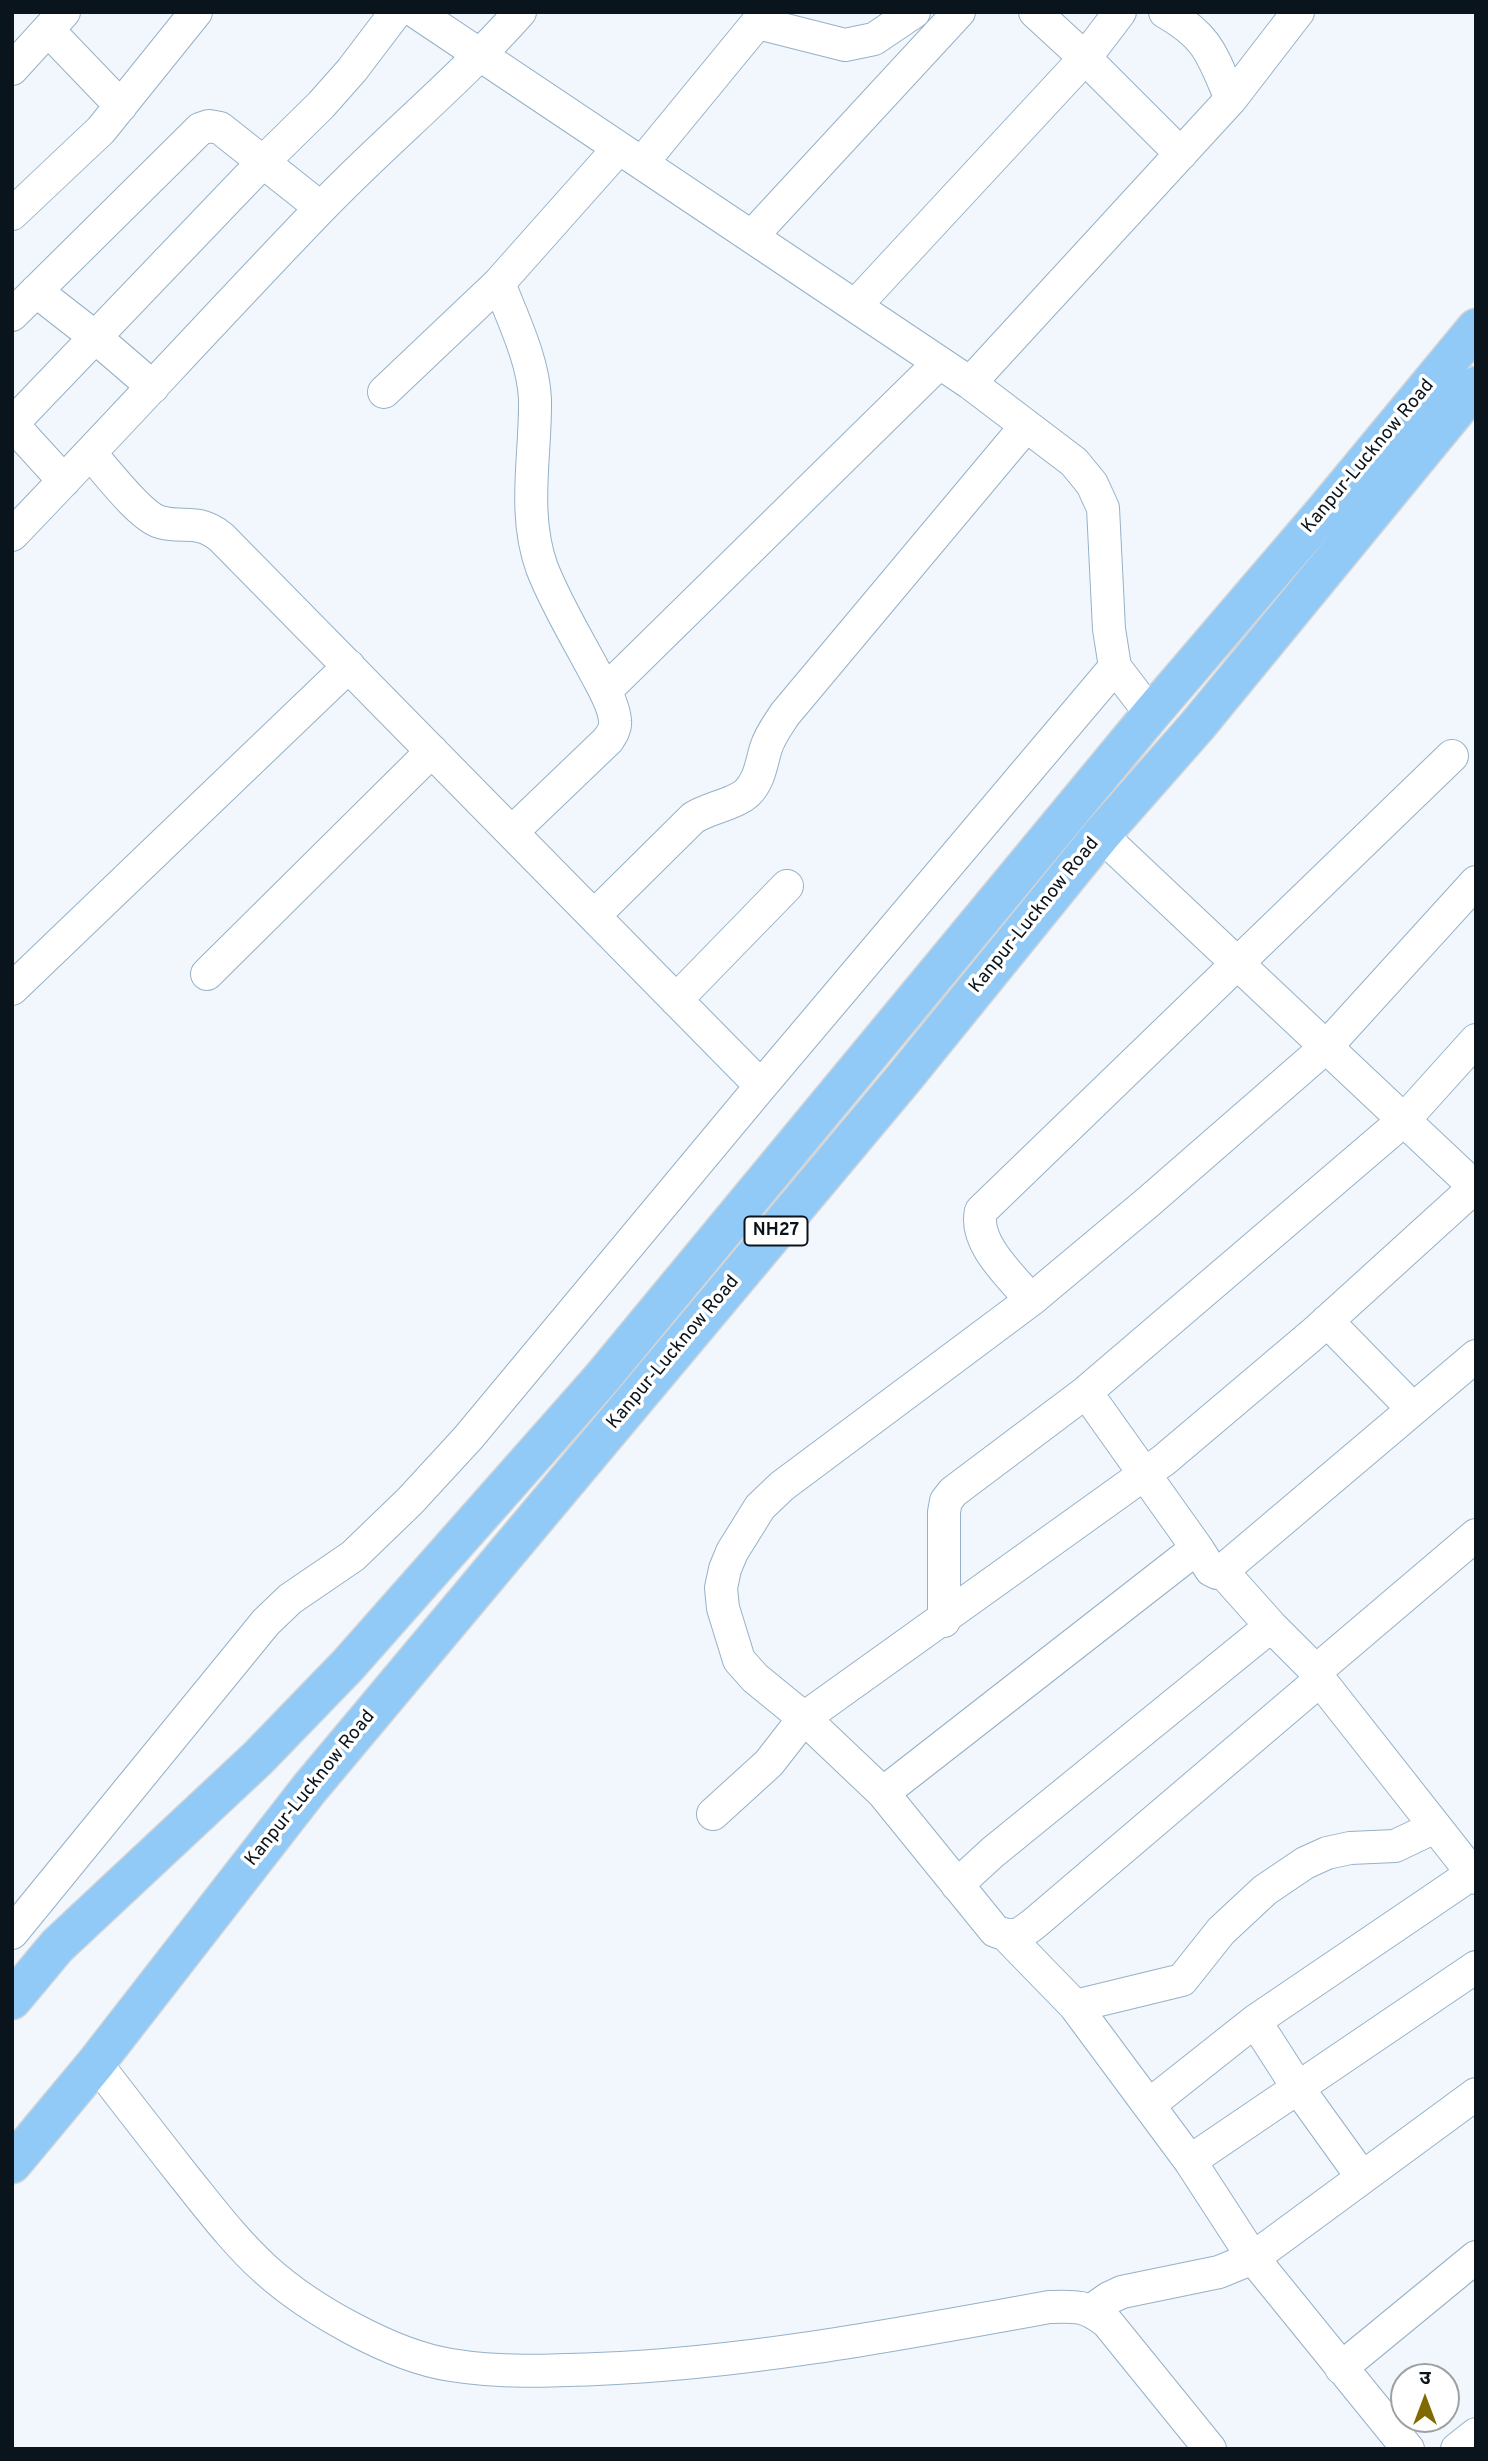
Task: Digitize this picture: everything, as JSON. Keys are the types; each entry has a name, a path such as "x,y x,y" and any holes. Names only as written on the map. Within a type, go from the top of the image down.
{"highway":[{"name":"Kanpur-Lucknow Road","path":"12,2000 57,1946 194,1820 348,1665 601,1379 1151,714 1476,328"},
{"name":"Kanpur-Lucknow Road","path":"12,2164 89,2072 309,1789 904,1078 1101,835 1197,726 1476,386"},
{"path":"1305,534 1333,560"}],"street":[{"path":"12,214 101,130 196,12"},
{"path":"64,481 12,424 321,105 352,70 396,12"},
{"path":"416,12 970,383 1074,462 1092,484 1102,508 1109,629 1115,667 1151,714"},
{"path":"12,535 321,208 481,55 520,12"},
{"path":"384,392 630,155 762,18 845,45 874,39 914,12"},
{"path":"752,236 959,12"},
{"path":"1035,12 1181,154"},
{"path":"855,306 1085,58 1120,12"},
{"path":"1165,12 1203,40 1231,99"},
{"path":"970,383 1231,99 1298,12"},
{"path":"12,69 56,21 121,106"},
{"path":"12,314 200,129 209,126 220,128 321,208"},
{"path":"499,283 533,378 535,399 531,510 537,551 550,588 605,691 615,718 615,729 608,740 512,832"},
{"path":"36,291 153,387"},
{"path":"605,691 939,362"},
{"path":"594,916 692,818 746,794 760,773 771,736 785,714 1026,426"},
{"path":"91,454 147,516 161,522 196,524 210,528 221,537 761,1086"},
{"path":"12,989 349,666"},
{"path":"12,1933 266,1622 290,1599 353,1556 410,1501 468,1438 1115,667"},
{"path":"207,974 432,751"},
{"path":"1031,1300 999,1264 981,1233 978,1220 981,1211 1452,756"},
{"path":"713,1814 769,1763 804,1718 944,1620 1175,1451 1327,1321 1475,1187 1101,835"},
{"path":"1408,2449 1253,2258 1190,2161 1076,2006 1006,1936 995,1931 883,1793 804,1718 755,1678 739,1660 723,1608 720,1588 732,1552 760,1507 782,1486 1031,1300 1147,1203 1326,1047 1476,883"},
{"path":"676,1000 787,886"},
{"path":"944,1620 946,1501 953,1492 1086,1392 1404,1120 1476,1040"},
{"path":"1327,1321 1413,1409"},
{"path":"1086,1392 1211,1570 1217,1573 1223,1571 1476,1356"},
{"path":"1006,1936 1020,1935 1036,1922 1476,1535"},
{"path":"883,1793 1197,1548"},
{"path":"1149,2105 1255,2021 1475,1874 1435,1827 1318,1676 1223,1571"},
{"path":"957,1885 993,1852 1270,1626"},
{"path":"1076,2006 1182,1980 1221,1931 1265,1890 1305,1863 1327,1853 1350,1848 1395,1846 1435,1827"},
{"path":"1190,2161 1476,1967"},
{"path":"1255,2021 1298,2088 1362,2177"},
{"path":"89,2072 225,2228 266,2270 321,2310 368,2337 411,2355 437,2362 495,2370 663,2367 862,2340 1049,2307 1073,2306 1092,2310 1107,2322 1210,2449"},
{"path":"1092,2310 1122,2292 1219,2272 1253,2258 1476,2094"},
{"path":"1341,2368 1476,2257"},
{"path":"1457,2449 1476,2434"}]}
